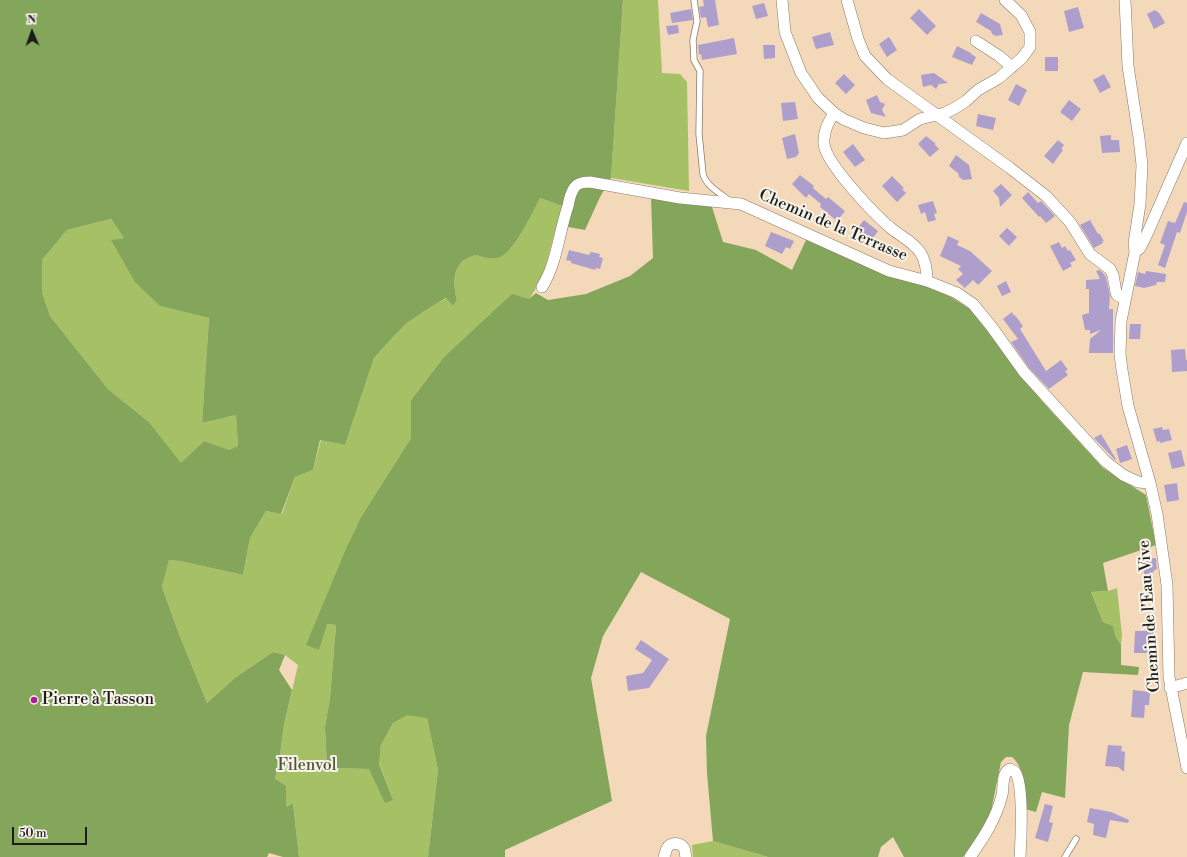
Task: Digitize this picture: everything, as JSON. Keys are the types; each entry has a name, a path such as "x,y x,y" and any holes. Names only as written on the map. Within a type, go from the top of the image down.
{"street":[{"path":"782,0 785,32 801,73 818,98 834,113 854,124 874,132 884,133 903,130 920,119 945,113 961,105 978,90 998,78 1012,67 1027,51 1030,47 1031,37 1028,27 1021,15 1005,0"},
{"path":"847,0 858,39 865,56 876,68 888,79 1046,196 1066,216 1090,254 1108,266 1112,272 1117,295 1125,299"},
{"path":"1125,0 1128,66 1142,165 1141,197 1134,243 1135,252"},
{"path":"976,42 999,56 1012,67"},
{"path":"834,113 825,130 824,137 824,147 828,156 868,206 892,229 921,252 926,265 927,281"},
{"name":"Chemin de l'Eau Vive","path":"1187,143 1147,234 1140,248 1135,252 1125,299 1120,337 1122,370 1128,406 1150,483 1157,514 1167,580 1168,668 1170,688 1187,768"},
{"name":"Chemin de la Terrasse","path":"542,287 549,273 573,189 577,185 590,182 654,192 680,198 732,202 750,207 889,271 927,281 957,293 973,304 1024,372 1105,461 1123,475 1138,482 1150,483"},
{"path":"1170,688 1187,683"},
{"path":"970,857 996,816 1003,791 1005,773 1010,770 1015,772 1017,776 1020,793 1020,857"},
{"path":"664,857 670,844 676,843 680,844 684,848 686,857"}],"lane":[{"path":"694,0 697,20 693,40 694,60 700,71 699,134 703,174 707,183 732,202"},
{"path":"1065,857 1076,839"}],"green space":[{"path":"0,0 623,0 611,178 600,197 585,230 568,227 570,211 562,206 540,198 517,240 505,254 494,258 475,255 462,262 456,271 455,291 457,300 453,306 446,298 424,311 407,323 374,358 345,445 320,440 313,470 295,477 281,514 266,511 250,538 243,575 180,561 169,560 162,587 207,703 236,677 273,652 285,655 279,670 292,690 284,725 275,779 286,786 286,807 293,803 299,857 283,857 269,853 267,857 0,857","holes":["111,219 124,238 111,240 135,282 160,306 209,318 202,423 236,415 238,446 229,450 204,441 181,463 149,422 108,389 50,316 42,292 42,260 67,230"]},
{"path":"623,0 658,0 662,73 680,74 687,82 689,191 611,178"},
{"path":"651,197 712,207 723,242 756,250 792,270 806,240 887,275 926,285 951,297 970,309 1042,401 1103,468 1146,495 1156,545 1103,563 1108,591 1091,592 1103,622 1113,626 1115,636 1121,645 1121,665 1139,667 1138,675 1083,672 1069,725 1065,798 1042,792 1036,812 1025,809 1024,788 1020,768 1012,757 1006,757 1001,762 991,811 979,836 963,857 904,857 893,837 881,847 878,857 768,857 713,841 707,773 706,736 730,619 641,572 603,636 591,678 612,801 505,850 505,857 428,857 438,770 427,718 407,715 393,723 381,745 379,764 393,800 385,803 369,769 327,768 325,727 330,698 336,625 327,624 319,650 306,645 348,544 361,517 411,438 411,400 444,357 512,294 529,299 536,293 548,300 586,294 630,276 653,258"},
{"name":"Filenvol","path":"540,198 562,206 543,276 529,300 471,333 444,357 411,400 411,438 361,517 348,544 327,624 336,625 330,698 325,727 327,768 369,769 393,800 379,763 381,745 393,723 398,692 427,718 438,770 428,857 299,857 293,803 286,807 275,779 284,725 298,665 285,655 273,652 236,677 207,703 162,587 169,560 180,561 243,575 250,538 266,511 282,514 295,477 313,470 321,440 345,445 374,358 407,323 424,310 447,298 453,306 457,300 455,291 455,276 461,263 475,255 491,258 511,248"},
{"path":"111,219 124,238 112,240 160,306 209,318 202,423 236,415 238,446 229,451 204,441 181,464 149,422 108,389 50,316 42,292 42,260 67,230"},
{"path":"1117,588 1122,635 1121,645 1114,636 1113,626 1103,622 1091,592 1108,591"},
{"path":"713,841 768,857 693,857 692,845"}],"building":[{"path":"703,0 715,0 719,25 708,27 706,17 701,18 699,7 704,6"},
{"path":"764,3 768,16 756,19 752,6"},
{"path":"1078,7 1084,28 1069,32 1064,11"},
{"path":"691,9 693,20 672,23 670,13"},
{"path":"919,9 936,26 927,35 910,18"},
{"path":"1155,10 1160,14 1165,23 1154,29 1147,14"},
{"path":"981,13 1000,24 1003,35 996,36 992,34 991,31 976,22"},
{"path":"678,25 679,33 668,35 666,26"},
{"path":"830,32 834,45 816,49 812,37"},
{"path":"889,37 897,50 887,57 879,44"},
{"path":"734,38 737,54 702,60 701,54 699,55 698,45"},
{"path":"763,45 775,45 775,58 764,59"},
{"path":"957,46 976,57 972,65 952,57"},
{"path":"1045,57 1058,57 1058,71 1045,71"},
{"path":"934,73 948,83 939,84 936,89 931,85 923,87 921,75"},
{"path":"844,74 855,85 846,94 835,83"},
{"path":"1104,74 1111,87 1100,93 1093,80"},
{"path":"1016,84 1027,90 1019,106 1008,100"},
{"path":"877,95 880,102 885,104 882,110 886,117 871,113 866,100"},
{"path":"1069,100 1081,109 1072,121 1060,112"},
{"path":"795,102 798,119 783,121 781,103"},
{"path":"978,114 996,118 993,130 976,126"},
{"path":"795,134 799,153 796,157 787,159 782,138"},
{"path":"1111,135 1111,140 1119,140 1120,152 1102,153 1100,136"},
{"path":"926,136 935,143 939,149 930,157 918,144"},
{"path":"1058,140 1064,145 1061,149 1063,150 1053,164 1044,156"},
{"path":"853,144 865,160 855,167 843,152"},
{"path":"956,155 969,165 972,179 963,180 959,177 958,173 949,166"},
{"path":"800,175 814,186 813,188 826,199 828,197 845,211 837,221 820,207 821,204 809,194 806,198 792,184"},
{"path":"892,176 904,188 902,189 906,193 897,202 882,186"},
{"path":"1001,184 1012,195 1000,207 999,198 993,191"},
{"path":"1028,192 1038,203 1041,201 1055,216 1046,223 1040,216 1039,217 1022,198"},
{"path":"933,201 937,213 934,214 936,220 928,222 925,212 921,214 918,205"},
{"path":"1184,202 1187,203 1187,212 1180,233 1177,232 1165,268 1158,265 1165,245 1160,243 1168,221 1175,223"},
{"path":"864,220 878,231 870,242 856,230"},
{"path":"1090,220 1104,241 1094,248 1080,225"},
{"path":"1007,228 1017,237 1009,246 999,236"},
{"path":"771,232 794,241 790,249 786,247 782,254 765,246"},
{"path":"948,236 959,241 957,245 970,251 992,271 978,285 973,280 965,288 956,280 963,274 958,269 961,266 940,256"},
{"path":"1059,242 1062,248 1065,246 1068,251 1070,250 1076,260 1070,263 1072,266 1063,271 1050,246"},
{"path":"569,250 589,255 591,252 600,254 599,257 603,258 600,269 596,268 595,270 571,263 571,261 566,260"},
{"path":"1100,270 1106,277 1110,295 1109,309 1113,309 1113,353 1089,353 1090,339 1101,330 1090,334 1090,330 1085,330 1082,315 1089,313 1089,289 1086,289 1086,280 1100,279 1096,271"},
{"path":"1146,271 1166,274 1165,282 1157,282 1156,285 1144,288 1135,286 1138,272 1145,274"},
{"path":"1006,281 1011,292 1002,296 997,286"},
{"path":"1012,312 1023,326 1020,329 1046,371 1061,360 1068,370 1065,371 1068,375 1049,389 1029,368 1011,342 1018,339 1003,319"},
{"path":"1130,324 1141,324 1140,339 1129,339"},
{"path":"1185,349 1187,371 1172,372 1171,350"},
{"path":"1162,427 1163,430 1169,429 1172,440 1160,443 1160,441 1157,442 1153,429"},
{"path":"1101,434 1116,459 1115,460 1094,438"},
{"path":"1127,445 1132,459 1120,463 1116,449"},
{"path":"1181,450 1185,466 1172,469 1168,453"},
{"path":"1177,483 1179,500 1167,502 1164,485"},
{"path":"1156,558 1157,569 1151,574 1144,574 1143,559"},
{"path":"1146,627 1154,627 1154,653 1134,653 1135,631 1146,631"},
{"path":"641,640 669,659 649,688 628,691 626,676 643,673 652,660 635,649"},
{"path":"1133,690 1150,692 1149,705 1145,705 1144,718 1131,717"},
{"path":"1108,745 1122,746 1121,751 1125,752 1124,772 1118,767 1105,766"},
{"path":"1045,804 1053,806 1049,822 1053,823 1048,842 1035,838"},
{"path":"1090,808 1111,812 1129,820 1128,823 1110,820 1106,838 1093,835 1094,824 1087,822"}],"place":[{"name":"Pierre à Tasson","path":"34,700"}]}
